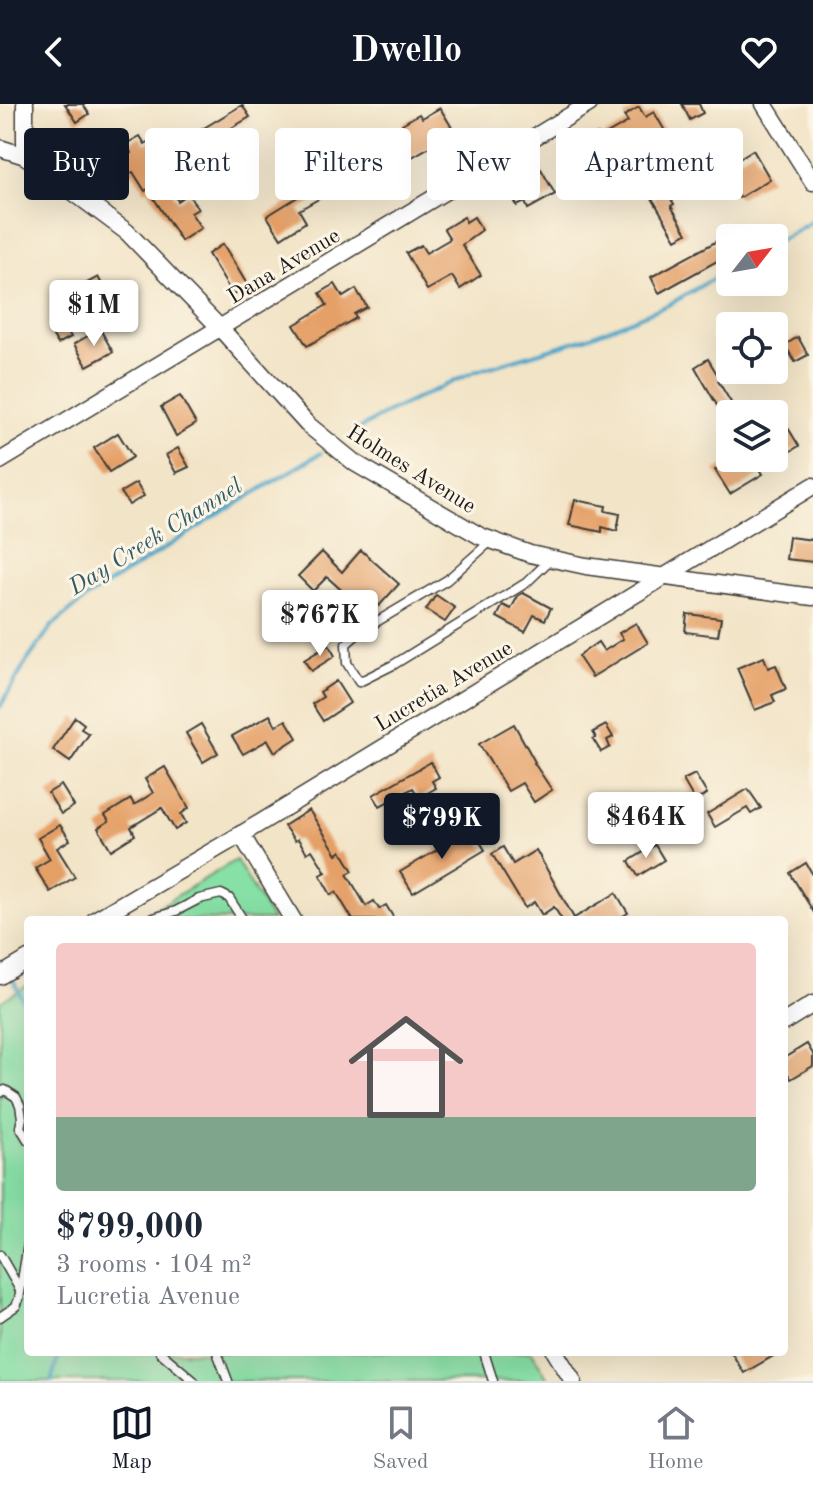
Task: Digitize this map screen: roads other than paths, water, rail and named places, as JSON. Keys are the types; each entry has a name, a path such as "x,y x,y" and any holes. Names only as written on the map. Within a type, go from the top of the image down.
{"street":[{"path":"25,104 25,128"},
{"name":"Dana Avenue","path":"0,461 589,104"},
{"path":"764,104 813,182"},
{"name":"Holmes Avenue","path":"2,154 24,156"},
{"name":"Holmes Avenue","path":"84,200 127,232 307,424 355,463 480,536 530,554 586,566 813,597"},
{"name":"Lucretia Avenue","path":"102,916 813,486"},
{"path":"241,834 291,916"},
{"path":"0,976 24,961"},
{"path":"788,1020 813,1004"},
{"path":"557,1356 573,1381"}],"lane":[{"path":"492,540 447,580 361,631 346,644 347,663 359,682 393,665 526,583 552,559"},
{"path":"160,916 199,899 221,894 229,898 240,916"},
{"path":"0,1093 5,1090 16,1097 22,1118 20,1127 24,1134"},
{"path":"0,1255 20,1290"},
{"path":"0,1317 16,1306 24,1276"},
{"path":"165,1356 194,1381"},
{"path":"219,1356 228,1381"},
{"path":"485,1356 493,1381"}],"waterway":[{"name":"Day Creek Channel","path":"788,236 813,221"},
{"name":"Day Creek Channel","path":"352,433 388,412 474,372 586,338 668,305 716,277"},
{"name":"Day Creek Channel","path":"0,707 52,626 86,598 321,453"},
{"name":"Day Creek Channel","path":"14,981 24,1003"},
{"name":"Day Creek Channel","path":"51,1381 59,1356"}]}
